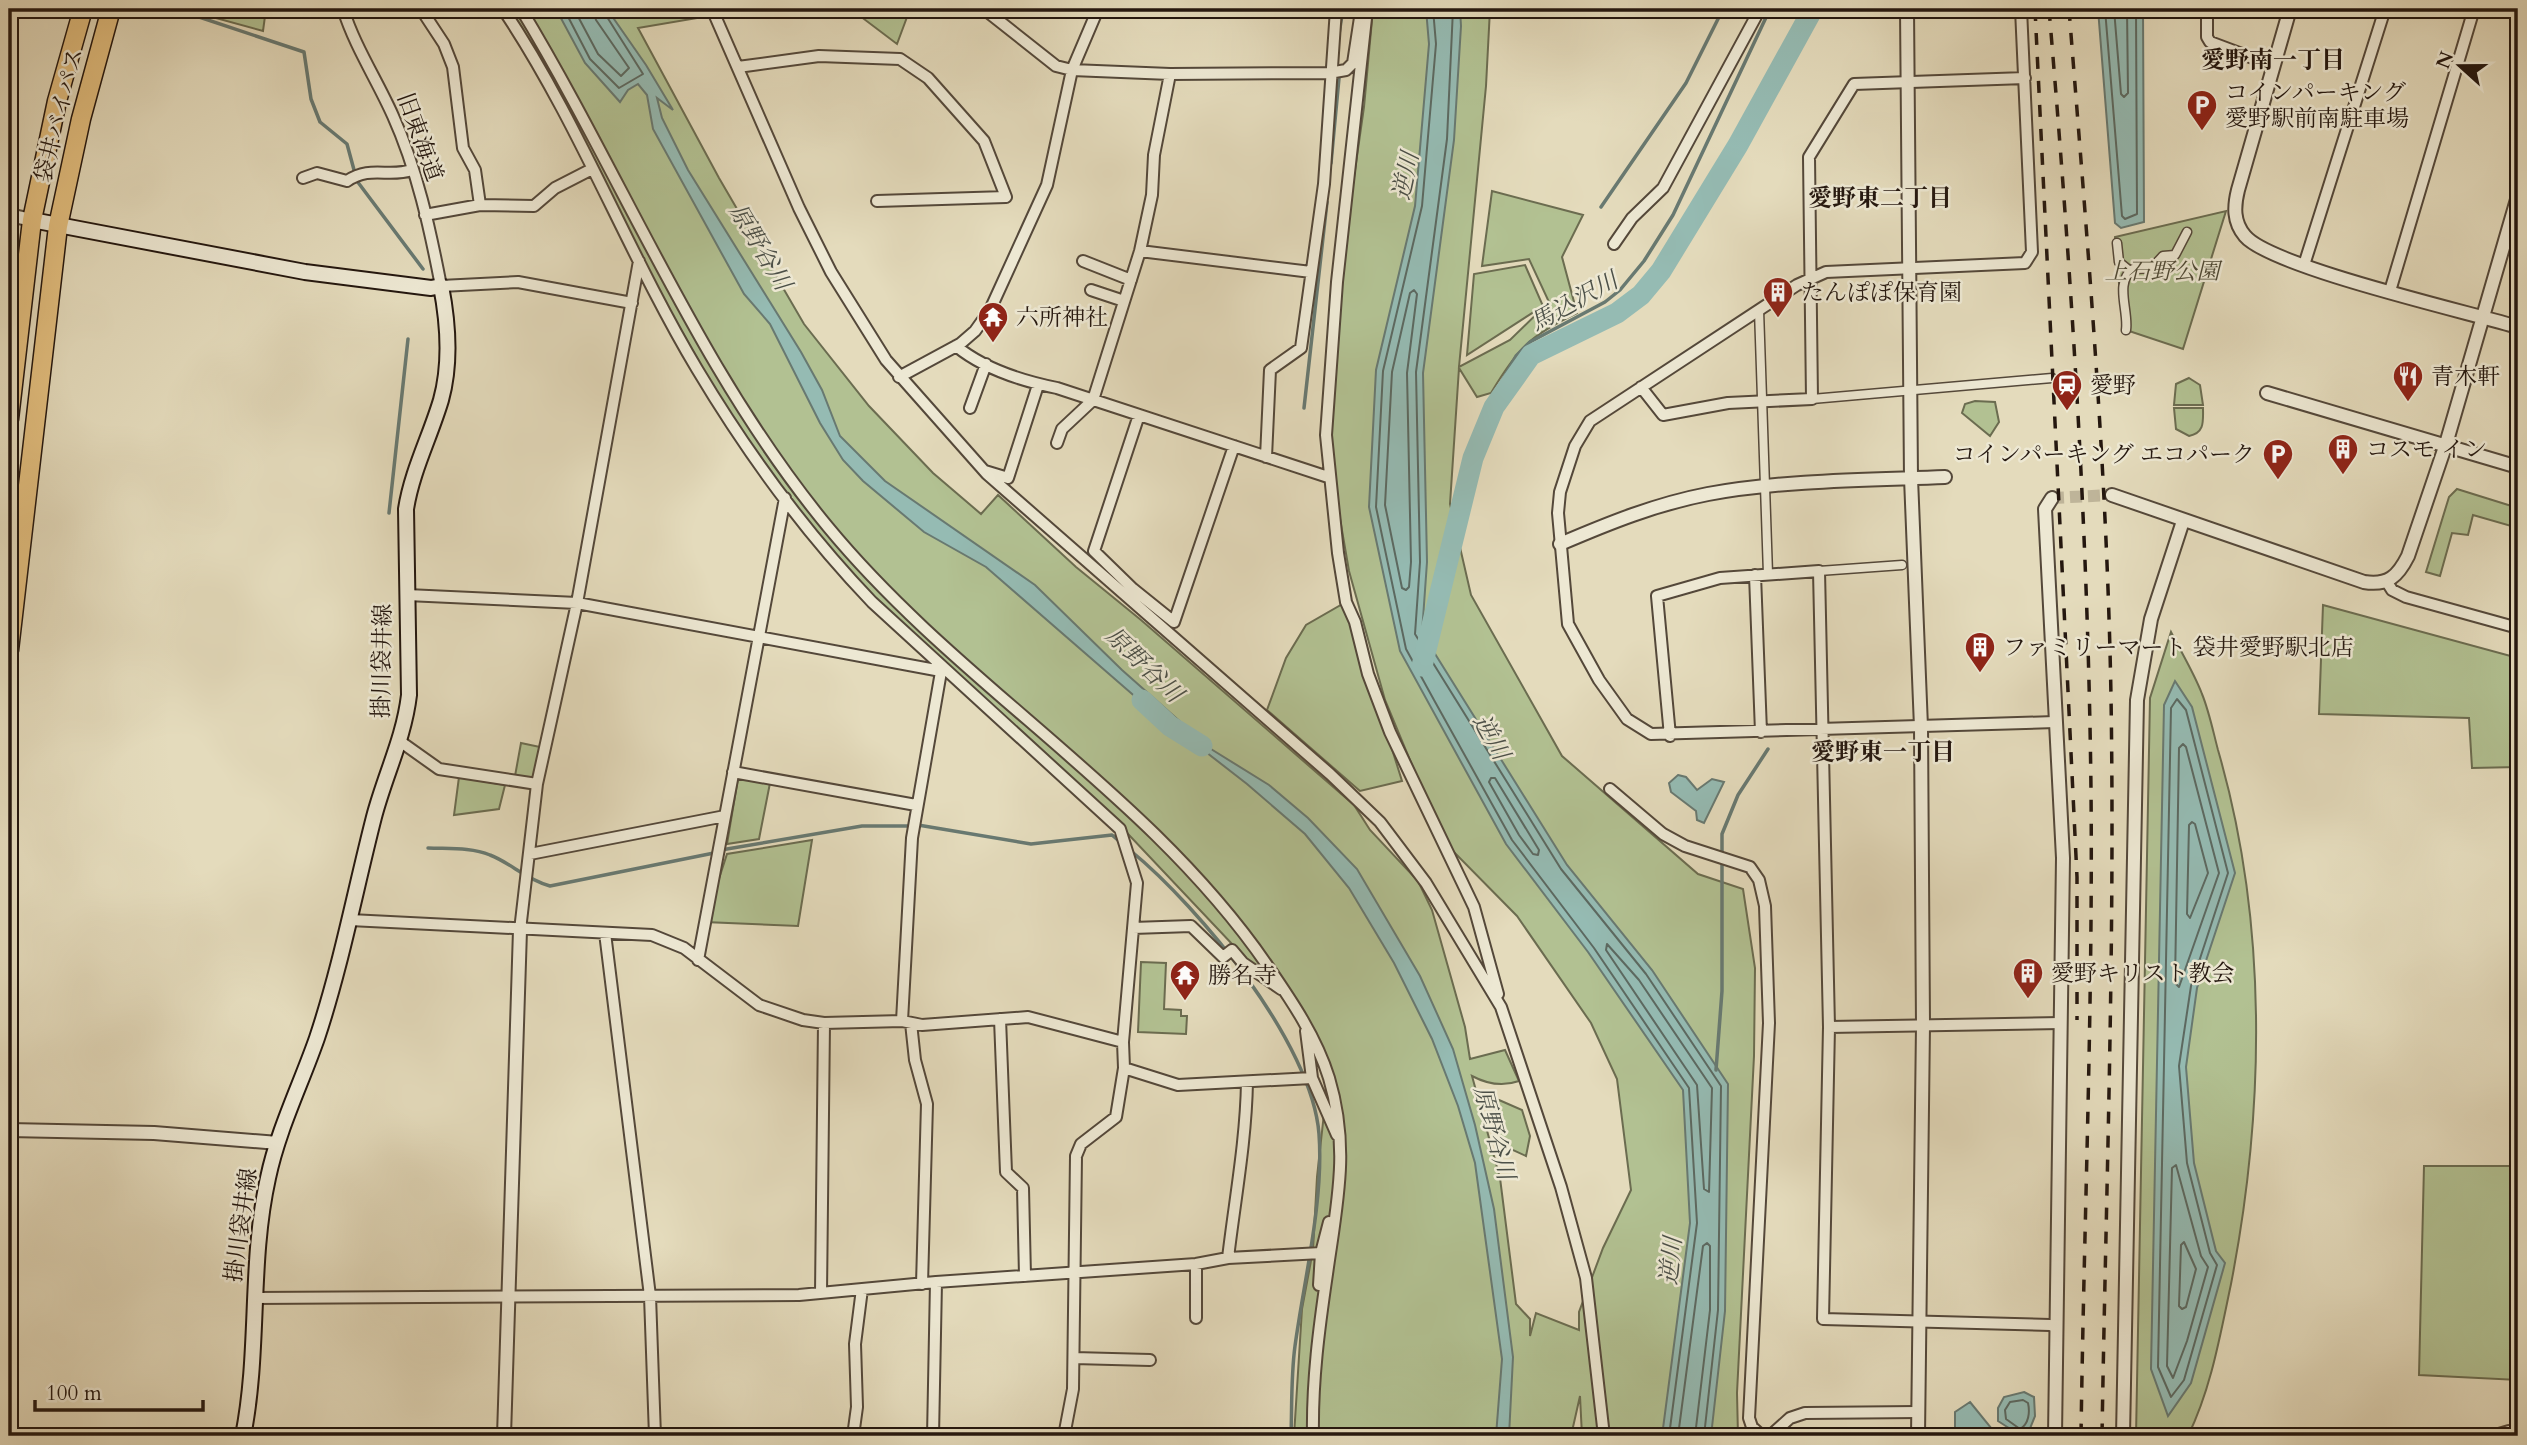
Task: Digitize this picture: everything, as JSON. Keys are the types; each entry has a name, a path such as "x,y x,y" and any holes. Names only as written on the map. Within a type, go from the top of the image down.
{"highway":[{"name":"袋井バイパス","path":"9,419 32,220 57,101 83,9"},
{"name":"袋井バイパス","path":"9,650 58,226 81,120 111,9"}],"main road":[{"path":"32,220 305,272 430,288 441,286"},
{"name":"掛川袋井線","path":"243,1436 250,1403 254,1298 262,1206 278,1143 317,1036 350,920 374,816 401,741 409,695 406,509 409,489 440,402 445,375 447,319 441,286"}],"street":[{"name":"旧東海道","path":"343,9 394,118 425,215 441,286"},
{"path":"421,9 443,44 453,67 463,148 475,170 480,205"},
{"path":"503,9 545,78 696,368 785,498 836,564 872,602 1120,828 1137,883 1123,1042 1125,1068 1116,1116 1081,1144 1076,1156 1073,1389 1064,1436"},
{"path":"521,9 553,62 712,359 752,426 789,477 830,529 906,610 1147,825 1192,870 1241,926 1315,1042 1328,1077 1341,1143 1340,1200 1315,1362 1313,1436"},
{"path":"712,9 799,208 831,272 900,377 982,470 1175,642 1330,774 1380,822 1426,883 1502,1007"},
{"path":"984,9 1056,66 1072,70 1170,74 1329,73 1346,70 1353,63 1362,9"},
{"path":"900,377 956,346 975,331 990,310 1029,229 1057,150 1072,70 1098,9"},
{"path":"1266,457 1270,370 1301,348 1324,184 1333,82 1329,73 1336,9"},
{"path":"1367,9 1330,362 1326,435 1328,477 1346,602 1368,674 1390,732 1474,907 1502,1007 1532,1094 1586,1278 1604,1436"},
{"path":"1614,244 1632,218 1663,188 1760,9"},
{"path":"1907,9 1910,478 1921,727 1923,1025 1918,1436"},
{"path":"2021,9 2032,252 2025,263 1826,272 1759,310 1590,421 1576,446 1560,492 1560,544 1568,624 1599,680 1627,719 1651,734 1670,736 2055,722"},
{"path":"2207,9 2207,37 2210,43 2274,65"},
{"path":"2290,9 2238,190 2236,220 2243,234 2261,250 2304,265 2518,327"},
{"path":"2304,265 2385,9"},
{"path":"2390,291 2474,9"},
{"path":"738,66 819,56 900,59 928,78 984,141 1006,197 877,201"},
{"path":"1058,443 1062,429 1093,400 1140,251 1152,195 1154,155 1170,74"},
{"path":"1812,399 1809,157 1854,84 1907,80 2025,78"},
{"path":"425,215 480,205 534,206 555,188 592,169"},
{"path":"303,178 317,173 347,181 369,171 402,173 412,170"},
{"path":"2112,495 2364,582 2387,582 2400,572 2408,556 2485,317 2518,196"},
{"path":"9,215 32,220"},
{"path":"2126,330 2123,291 2125,276 2130,271 2152,268 2163,256 2175,255 2187,232"},
{"path":"2117,243 2119,262 2130,271"},
{"path":"1140,251 1311,272"},
{"path":"504,1436 520,930 537,784 577,603 639,261"},
{"path":"1083,261 1131,280"},
{"path":"441,286 518,282 632,303"},
{"path":"1091,290 1124,301"},
{"path":"1759,310 1768,574"},
{"path":"956,346 986,365 1038,384 1328,477"},
{"path":"970,408 986,365"},
{"path":"1641,387 1663,415 1728,403 1812,399 2052,378"},
{"path":"982,470 1008,478 1038,384"},
{"path":"2267,393 2518,467"},
{"path":"1139,415 1094,551 1133,589 1174,622 1234,446"},
{"path":"1560,544 1619,519 1708,494 1763,487 1945,477"},
{"path":"698,960 785,498"},
{"path":"2052,498 2045,509 2063,858 2054,1436"},
{"path":"2123,1436 2137,700 2151,619 2183,521"},
{"path":"1670,736 1657,596 1720,578 1902,565"},
{"path":"1819,571 1825,730 1829,1027 1824,1319 2056,1327"},
{"path":"1755,575 1761,732"},
{"path":"2387,582 2392,590 2406,597 2518,628"},
{"path":"407,594 577,603 942,668"},
{"path":"922,1284 927,1104 906,1022 912,838 942,668"},
{"path":"401,741 439,769 537,784"},
{"path":"733,772 916,805"},
{"path":"1610,789 1663,834 1685,846 1750,867 1759,880 1765,906 1769,1023 1749,1418 1752,1427 1762,1436"},
{"path":"530,855 725,816"},
{"path":"350,920 652,935 669,940 759,1005 783,1015 824,1023 906,1022 922,1025 1028,1017 1123,1042"},
{"path":"1133,928 1191,926 1223,957 1232,950 1243,962 1286,993"},
{"path":"605,933 650,1296 655,1436"},
{"path":"1000,1019 1006,1172 1023,1188 1025,1276"},
{"path":"1302,1020 1308,1038 1312,1078 1341,1143"},
{"path":"821,1293 820,1121 824,1023"},
{"path":"1829,1027 2061,1023"},
{"path":"1125,1068 1178,1085 1312,1078"},
{"path":"1228,1258 1240,1153 1246,1129 1247,1082"},
{"path":"9,1130 154,1133 278,1143"},
{"path":"1321,1326 1318,1299 1321,1253 1332,1211 1340,1200"},
{"path":"254,1298 508,1299 821,1293 936,1282 1196,1264 1228,1258 1321,1253"},
{"path":"1196,1264 1196,1318"},
{"path":"933,1436 936,1282"},
{"path":"853,1436 857,1407 855,1344 862,1289"},
{"path":"1074,1359 1150,1360"},
{"path":"1770,1436 1790,1418 1805,1413 1918,1412"},
{"path":"2492,1436 2509,1431 2518,1434"}],"green space":[{"path":"183,9 266,9 263,31"},
{"path":"508,9 706,9 709,16 638,28 719,178 804,324 869,406 933,473 981,514 998,495 1076,567 1354,805 1370,830 1418,881 1432,910 1465,1027 1470,1059 1505,1050 1519,1081 1495,1084 1472,1076 1500,1178 1516,1304 1530,1319 1530,1336 1536,1313 1579,1330 1579,1312 1603,1248 1631,1190 1617,1079 1591,1023 1517,916 1444,842 1385,700 1349,571 1330,446 1333,325 1364,107 1373,9 1490,9 1486,86 1459,367 1510,340 1549,302 1529,259 1482,266 1492,191 1583,215 1562,257 1577,313 1547,329 1526,345 1491,393 1477,397 1459,368 1450,504 1471,595 1562,756 1698,874 1743,889 1755,968 1754,1056 1737,1393 1738,1436 1582,1436 1580,1396 1571,1436 1294,1436 1302,1309 1313,1250 1317,1177 1328,1077 1301,1017 1112,817 850,579 739,432 624,230 604,179 570,126"},
{"path":"863,9 910,9 897,44 860,16"},
{"name":"上石野公園","path":"2226,211 2183,349 2123,329 2115,237"},
{"path":"1525,265 1543,306 1467,355 1474,274"},
{"path":"2189,378 2200,385 2203,405 2174,405 2176,384"},
{"path":"1975,401 1995,402 1999,422 1990,436 1962,413 1965,404"},
{"path":"2174,408 2203,408 2202,426 2198,432 2189,436 2176,429"},
{"path":"2457,489 2518,508 2518,528 2473,515 2468,535 2452,533 2440,576 2426,572 2449,497"},
{"path":"1346,602 1402,781 1360,791 1267,710 1286,658 1306,625"},
{"path":"2323,605 2518,658 2518,767 2472,768 2469,718 2319,714"},
{"path":"2171,632 2195,678 2211,721 2234,815 2246,881 2253,948 2255,1083 2242,1218 2223,1323 2203,1400 2188,1436 2136,1436 2150,698"},
{"path":"521,743 540,747 535,780 515,776"},
{"path":"459,777 505,785 499,809 454,815"},
{"path":"738,778 770,783 759,839 727,844"},
{"path":"812,840 798,926 705,922 727,854"},
{"path":"1141,962 1166,963 1164,1009 1181,1010 1181,1016 1187,1016 1186,1034 1138,1032"},
{"path":"1499,1100 1522,1110 1530,1136 1526,1156 1502,1145 1493,1119"},
{"path":"2424,1166 2518,1166 2518,1380 2419,1375"}],"water":[{"path":"556,9 607,9 646,65 673,110 657,98 662,118 688,170 801,352 822,390 840,436 885,481 1035,585 1122,670 1211,749 1269,785 1308,818 1357,869 1420,976 1453,1049 1475,1125 1494,1209 1513,1357 1509,1436 1496,1436 1502,1359 1475,1163 1458,1106 1432,1039 1394,963 1349,888 1305,834 1247,784 1139,700 986,567 924,532 863,481 843,460 820,423 770,324 744,294 653,129 647,95 638,84 628,90 620,102 585,63"},
{"path":"1426,9 1460,9 1461,26 1454,140 1423,373 1427,562 1422,633 1567,865 1652,970 1728,1084 1725,1311 1711,1436 1662,1436 1690,1223 1683,1090 1588,952 1506,844 1400,651 1369,507 1376,370 1415,206 1429,44"},
{"path":"2098,9 2143,9 2144,222 2121,228 2115,223"},
{"path":"2175,681 2192,707 2235,873 2197,988 2186,1067 2194,1163 2216,1251 2225,1263 2191,1383 2168,1416 2151,1369 2164,705"},
{"path":"1678,775 1686,777 1697,790 1712,779 1724,782 1704,823 1697,820 1696,811 1671,792 1669,783"},
{"path":"2024,1392 2034,1397 2035,1416 2029,1431 2032,1436 2009,1436 2012,1430 1998,1421 1998,1408 2004,1397"},
{"path":"1970,1402 1992,1429 1992,1436 1955,1436 1955,1412"}],"waterway":[{"path":"175,9 304,52 311,99 320,122 347,144 357,181 423,269"},
{"path":"1339,34 1343,9"},
{"path":"1601,207 1686,83 1723,9"},
{"path":"1482,436 1498,388 1516,356 1530,342 1605,302 1620,290 1644,261 1673,215 1770,9"},
{"name":"馬込沢川","path":"1422,666 1473,458 1494,407 1531,355 1617,313 1641,295 1661,271 1738,145 1813,9"},
{"path":"1331,163 1339,78"},
{"path":"1304,408 1327,202"},
{"path":"389,513 408,339"},
{"name":"原野谷川","path":"1142,700 1170,726 1202,746"},
{"path":"1716,1070 1722,991 1722,834 1738,795 1768,749"},
{"path":"918,825 1031,844 1112,835 1119,841"},
{"path":"721,850 862,826 911,826"},
{"path":"428,848 483,852 550,886 714,853"},
{"path":"1131,851 1188,906 1248,979 1296,1059 1312,1098 1319,1134 1319,1186 1294,1357 1291,1436"}],"tunnel":[{"path":"2052,498 2112,495"}],"railway":[{"path":"2035,9 2077,877 2077,1020"},
{"path":"2049,9 2077,399 2089,692 2091,951 2081,1436"},
{"path":"2069,9 2101,439 2111,697 2111,974 2102,1436"}],"place":[{"name":"コインパーキング 愛野駅前南駐車場","path":"2202,132"},
{"name":"たんぽぽ保育園","path":"1778,319"},
{"name":"六所神社","path":"993,344"},
{"name":"青木軒","path":"2408,403"},
{"name":"愛野","path":"2067,412"},
{"name":"コスモ イン","path":"2343,476"},
{"name":"コインパーキング エコパーク","path":"2278,481"},
{"name":"ファミリーマート 袋井愛野駅北店","path":"1980,674"},
{"name":"愛野キリスト教会","path":"2028,1000"},
{"name":"勝名寺","path":"1185,1002"}],"district":[{"name":"愛野南一丁目","path":"2273,60"},
{"name":"愛野東二丁目","path":"1880,198"},
{"name":"愛野東一丁目","path":"1883,752"}],"water label":[{"name":"逆川","path":"1406,176"},
{"name":"逆川","path":"1491,737"},
{"name":"逆川","path":"1671,1261"}]}
